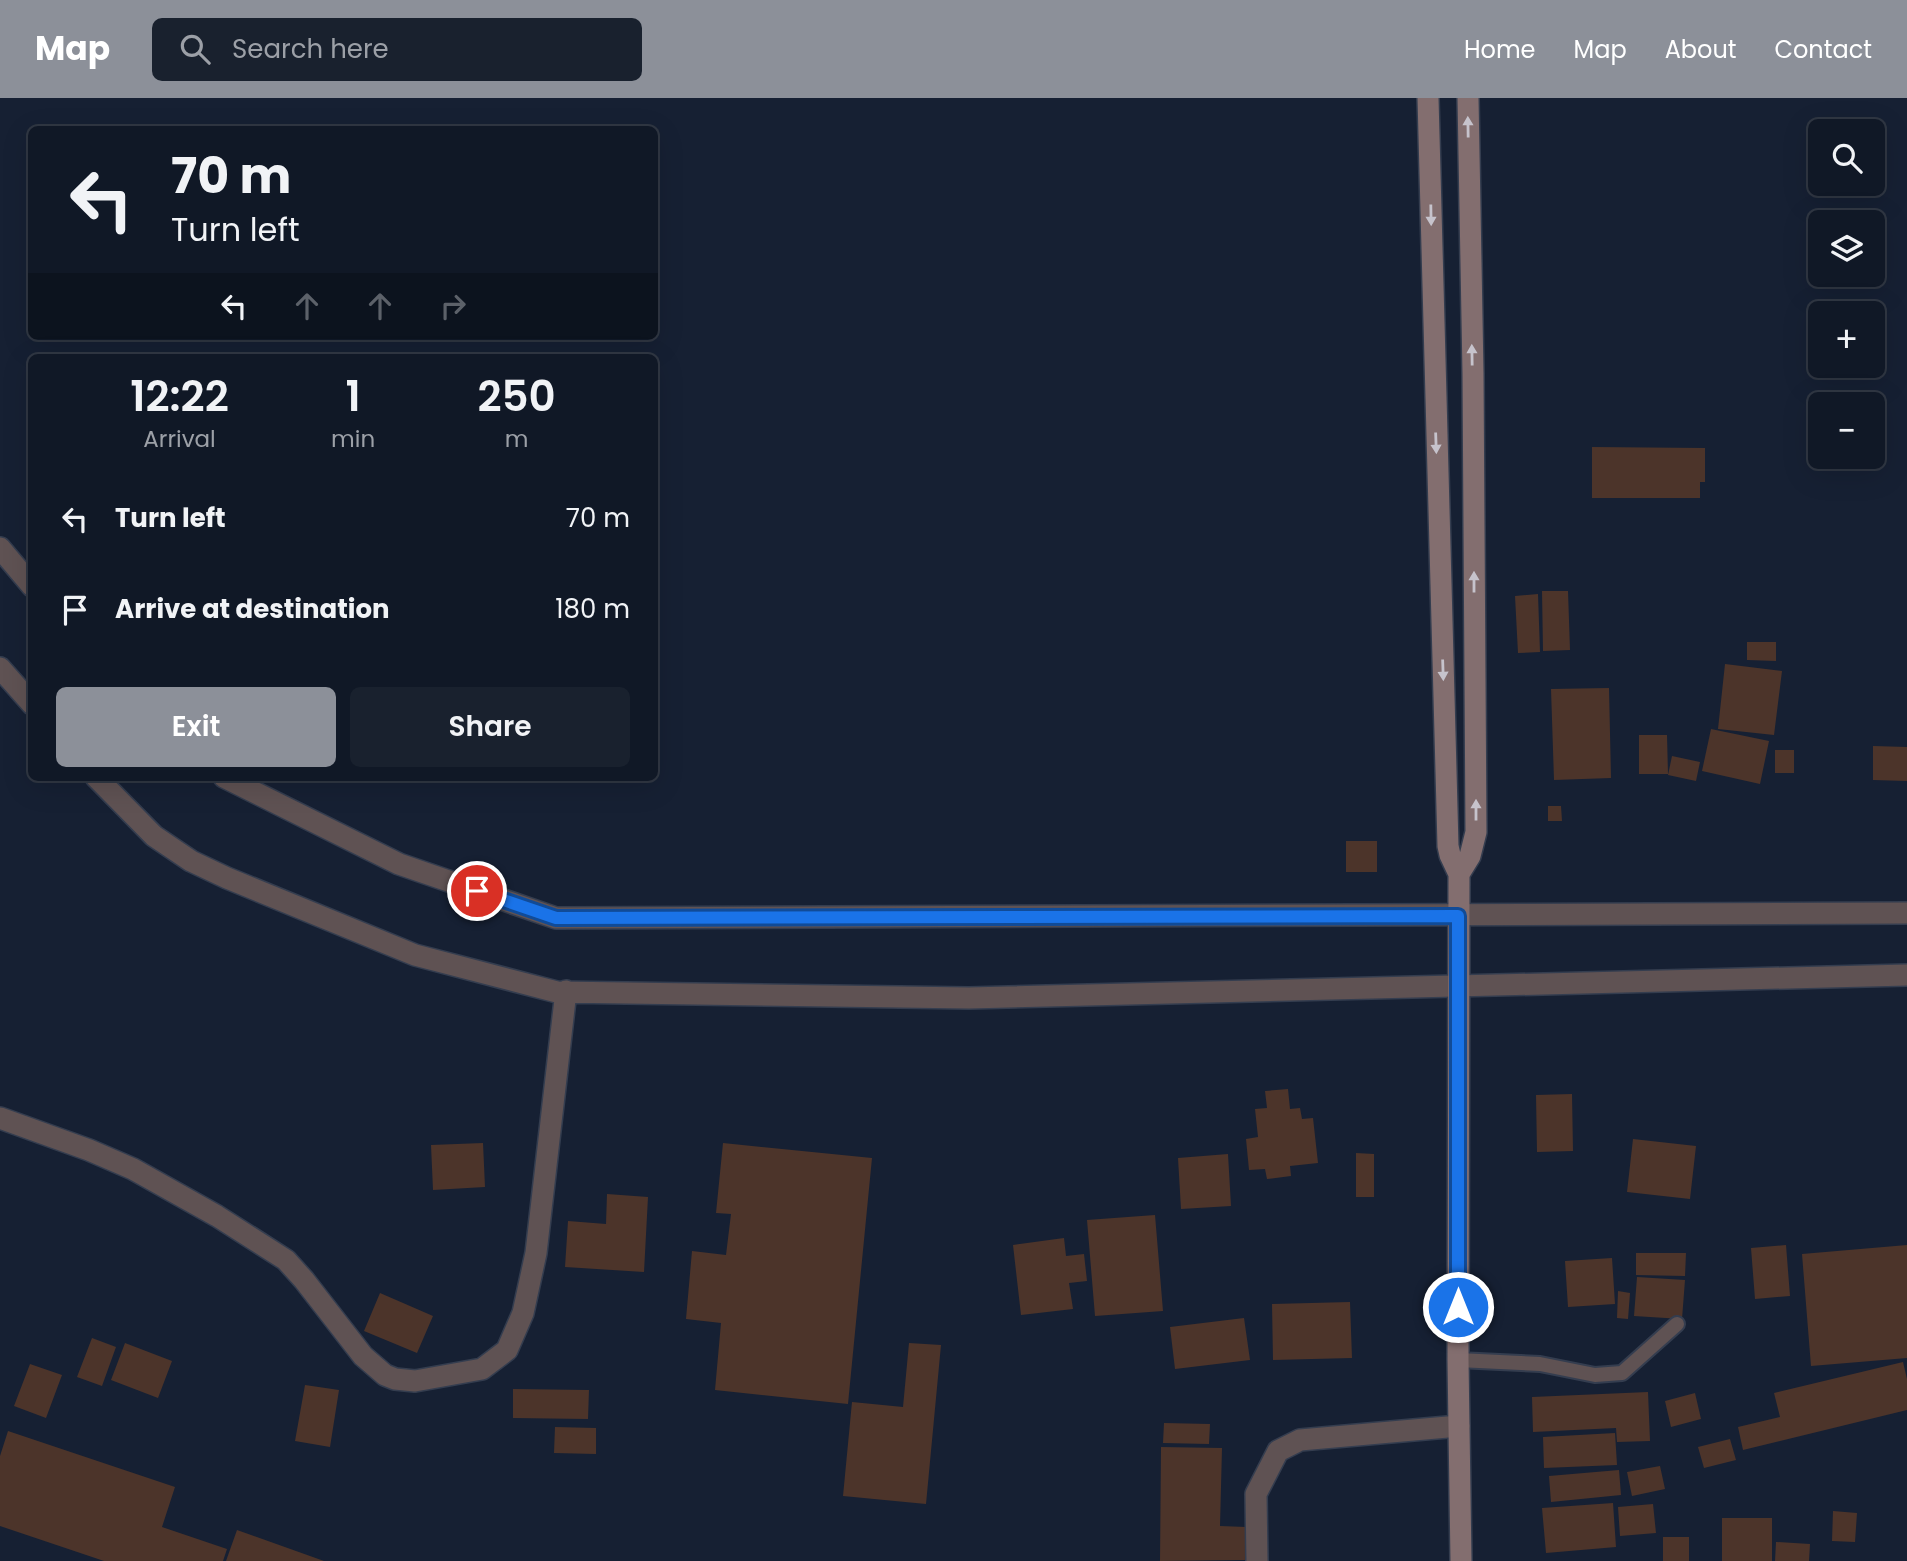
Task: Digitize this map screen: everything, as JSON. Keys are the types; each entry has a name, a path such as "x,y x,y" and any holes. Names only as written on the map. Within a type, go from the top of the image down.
{"street":[{"path":"1428,98 1448,846 1459,874 1458,1360 1461,1561"},
{"path":"1459,874 1470,856 1476,832 1468,98"},
{"path":"0,548 28,581"},
{"path":"0,668 28,700"},
{"path":"100,781 154,836 191,861 227,878 415,955 557,992 969,998 1458,982 1907,975"},
{"path":"232,781 399,864 556,918 1458,921 1907,913"},
{"path":"0,1118 133,1169 217,1216 286,1260 363,1356 385,1375 415,1381 482,1369 507,1350 523,1313 534,1265 566,992"},
{"path":"1257,1561 1256,1494 1278,1451 1300,1440 1459,1426"}],"lane":[{"path":"1458,1360 1540,1364 1595,1375 1622,1373 1677,1324"}],"building":[{"path":"1592,447 1705,448 1705,482 1700,482 1700,498 1592,498"},
{"path":"1542,591 1568,591 1570,650 1543,651"},
{"path":"1538,594 1540,652 1518,653 1515,596"},
{"path":"1747,642 1776,642 1776,661 1747,660"},
{"path":"1725,664 1782,671 1774,735 1718,729"},
{"path":"1609,688 1611,778 1554,780 1551,689"},
{"path":"1711,729 1769,741 1760,784 1702,771"},
{"path":"1639,735 1667,735 1668,774 1639,774"},
{"path":"1873,746 1907,747 1907,781 1873,780"},
{"path":"1775,750 1794,750 1794,773 1775,773"},
{"path":"1672,756 1700,762 1696,781 1668,775"},
{"path":"1548,806 1561,806 1562,821 1548,821"},
{"path":"1346,841 1377,841 1377,872 1346,872"},
{"path":"1288,1089 1290,1109 1300,1108 1302,1119 1313,1118 1318,1163 1290,1166 1291,1176 1267,1179 1265,1169 1249,1170 1246,1139 1258,1137 1255,1109 1267,1108 1265,1091"},
{"path":"1572,1094 1573,1151 1537,1152 1536,1095"},
{"path":"1633,1139 1696,1146 1690,1199 1627,1192"},
{"path":"483,1143 485,1187 433,1190 431,1145"},
{"path":"723,1143 872,1158 848,1404 715,1390 721,1323 686,1319 692,1251 726,1255 731,1214 716,1213"},
{"path":"1356,1153 1374,1154 1374,1197 1356,1197"},
{"path":"1228,1154 1231,1206 1181,1209 1178,1158"},
{"path":"607,1194 648,1197 644,1272 565,1267 568,1221 606,1224"},
{"path":"1155,1215 1163,1311 1095,1316 1087,1220"},
{"path":"1064,1238 1066,1256 1084,1254 1087,1281 1069,1283 1073,1309 1021,1315 1013,1245"},
{"path":"1786,1245 1790,1296 1755,1299 1751,1248"},
{"path":"1907,1245 1907,1358 1811,1366 1802,1254"},
{"path":"1636,1253 1686,1253 1685,1276 1636,1275"},
{"path":"1612,1258 1615,1304 1568,1307 1565,1261"},
{"path":"1637,1277 1685,1280 1682,1319 1634,1316"},
{"path":"1618,1291 1630,1293 1628,1319 1617,1318"},
{"path":"380,1293 433,1316 417,1353 364,1331"},
{"path":"1350,1302 1352,1358 1273,1360 1272,1304"},
{"path":"1244,1318 1250,1360 1175,1369 1170,1327"},
{"path":"92,1338 116,1347 102,1386 77,1377"},
{"path":"125,1343 172,1361 158,1398 111,1380"},
{"path":"909,1343 941,1345 926,1504 843,1496 852,1402 903,1407"},
{"path":"1903,1362 1907,1379 1907,1410 1743,1450 1738,1427 1780,1417 1774,1393"},
{"path":"30,1364 62,1375 46,1418 14,1406"},
{"path":"305,1385 339,1390 330,1447 295,1441"},
{"path":"513,1389 589,1390 588,1419 513,1418"},
{"path":"1648,1392 1650,1441 1617,1442 1616,1428 1533,1432 1532,1397"},
{"path":"1695,1393 1701,1419 1671,1427 1665,1401"},
{"path":"1164,1423 1210,1424 1209,1444 1163,1443"},
{"path":"555,1427 596,1428 596,1454 554,1453"},
{"path":"8,1431 175,1487 162,1527 227,1549 223,1561 104,1561 0,1526 0,1456"},
{"path":"1615,1433 1617,1465 1544,1468 1543,1437"},
{"path":"1730,1439 1736,1460 1704,1468 1698,1447"},
{"path":"1161,1447 1222,1448 1220,1526 1246,1527 1245,1560 1160,1561"},
{"path":"1660,1466 1665,1489 1632,1496 1627,1472"},
{"path":"1619,1470 1621,1495 1551,1502 1549,1476"},
{"path":"1613,1503 1616,1547 1546,1553 1542,1508"},
{"path":"1653,1504 1656,1533 1620,1536 1618,1507"},
{"path":"1833,1511 1857,1513 1855,1542 1832,1541"},
{"path":"1722,1518 1772,1518 1772,1561 1722,1561"},
{"path":"237,1530 324,1561 226,1561"},
{"path":"1663,1537 1689,1537 1689,1561 1663,1561"},
{"path":"1776,1542 1810,1544 1809,1561 1775,1561"}],"route":[{"path":"477,891 556,918 1458,916 1458,1307"}]}
